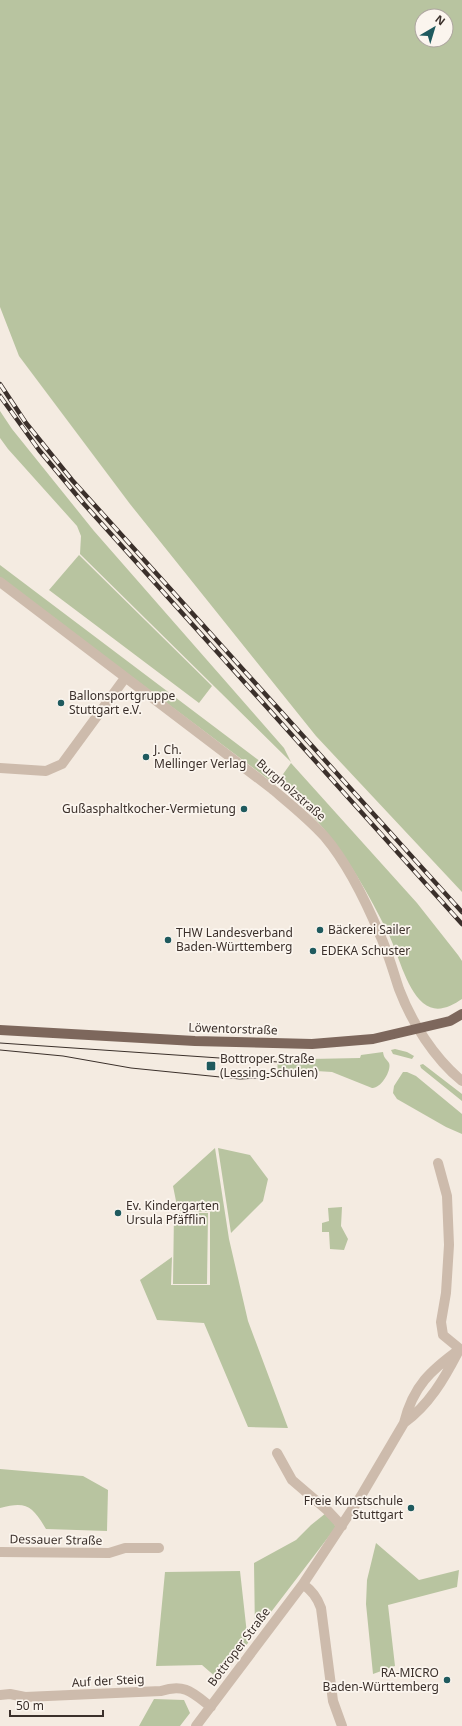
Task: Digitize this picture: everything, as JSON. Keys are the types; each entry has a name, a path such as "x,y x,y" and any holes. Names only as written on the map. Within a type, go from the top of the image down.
{"main road":[{"name":"Löwentorstraße","path":"0,1030 195,1041 312,1044 373,1039 450,1021 462,1014"}],"street":[{"name":"Burgholzstraße","path":"0,582 271,788 302,814 325,838 357,888 381,935 400,991 418,1029"},
{"path":"0,768 46,771 62,764 125,678"},
{"path":"418,1029 444,1063 462,1081"},
{"path":"438,1163 446,1196 449,1245 446,1293 441,1322 443,1335 461,1348"},
{"name":"Bottroper Straße","path":"196,1726 303,1584 342,1526 404,1423 408,1407 429,1373 461,1348"},
{"name":"Bottroper Straße","path":"404,1423 417,1413 433,1394 442,1382 461,1348"},
{"path":"277,1453 292,1480 327,1510 342,1526"},
{"name":"Dessauer Straße","path":"0,1552 109,1553 125,1548 159,1548"},
{"path":"303,1584 313,1593 321,1608 332,1693 342,1726"},
{"name":"Auf der Steig","path":"0,1695 10,1694 33,1697 161,1691 170,1688 180,1688 188,1689 210,1707"}],"green space":[{"path":"0,0 462,0 462,892 316,736 130,504 19,356 0,307"},
{"path":"0,411 12,429 94,531 284,748 291,762 80,554 81,536 77,526 8,449 0,438"},
{"path":"79,555 212,686 199,703 49,590"},
{"path":"0,565 281,777 291,763 417,903 458,955 462,961 462,999 453,1005 438,1009 423,1003 417,996 411,988 391,939 366,891 350,865 318,822 278,783 276,785 0,578"},
{"path":"395,1049 407,1052 414,1056 412,1059 393,1054 391,1050"},
{"path":"383,1052 390,1066 385,1078 379,1086 375,1088 332,1072 316,1071 315,1074 277,1076 278,1056 310,1059 360,1058 361,1055"},
{"path":"423,1064 462,1094 462,1101 421,1068 420,1065"},
{"path":"403,1072 416,1076 462,1114 462,1134 446,1127 397,1099 393,1093 394,1086"},
{"path":"215,1148 229,1239 248,1321 288,1428 248,1427 204,1323 157,1320 140,1280 172,1257 171,1285 210,1285 210,1212 178,1211 173,1186"},
{"path":"218,1148 250,1155 268,1179 263,1201 231,1233"},
{"path":"342,1207 341,1226 348,1239 344,1250 330,1249 329,1232 322,1232 322,1223 329,1221 328,1208"},
{"path":"174,1213 208,1213 207,1284 173,1284"},
{"path":"0,1469 83,1476 108,1490 107,1531 46,1529 37,1515 28,1507 17,1505 0,1508"},
{"path":"326,1513 336,1527 255,1633 254,1563 296,1540"},
{"path":"376,1543 419,1580 459,1570 457,1587 388,1605 395,1666 373,1674 366,1604 367,1580"},
{"path":"240,1571 248,1643 217,1678 202,1665 156,1666 165,1572"},
{"path":"154,1699 184,1700 190,1713 180,1726 139,1726"}],"tram line":[{"path":"0,1043 278,1062"},
{"path":"0,1050 63,1056 131,1068 240,1079 277,1077"}],"railway":[{"path":"0,384 26,423 72,480 462,912"},
{"path":"0,396 39,450 84,504 462,924"}],"place":[{"name":"Ballonsportgruppe Stuttgart e.V.","path":"61,703"},
{"name":"J. Ch. Mellinger Verlag","path":"146,757"},
{"name":"Gußasphaltkocher-Vermietung","path":"244,809"},
{"name":"Bäckerei Sailer","path":"320,930"},
{"name":"THW Landesverband Baden-Württemberg","path":"168,940"},
{"name":"EDEKA Schuster","path":"313,951"},
{"name":"Bottroper Straße (Lessing-Schulen)","path":"211,1066"},
{"name":"Ev. Kindergarten Ursula Pfäfflin","path":"118,1213"},
{"name":"Freie Kunstschule Stuttgart","path":"411,1508"},
{"name":"RA-MICRO Baden-Württemberg","path":"447,1680"}]}
